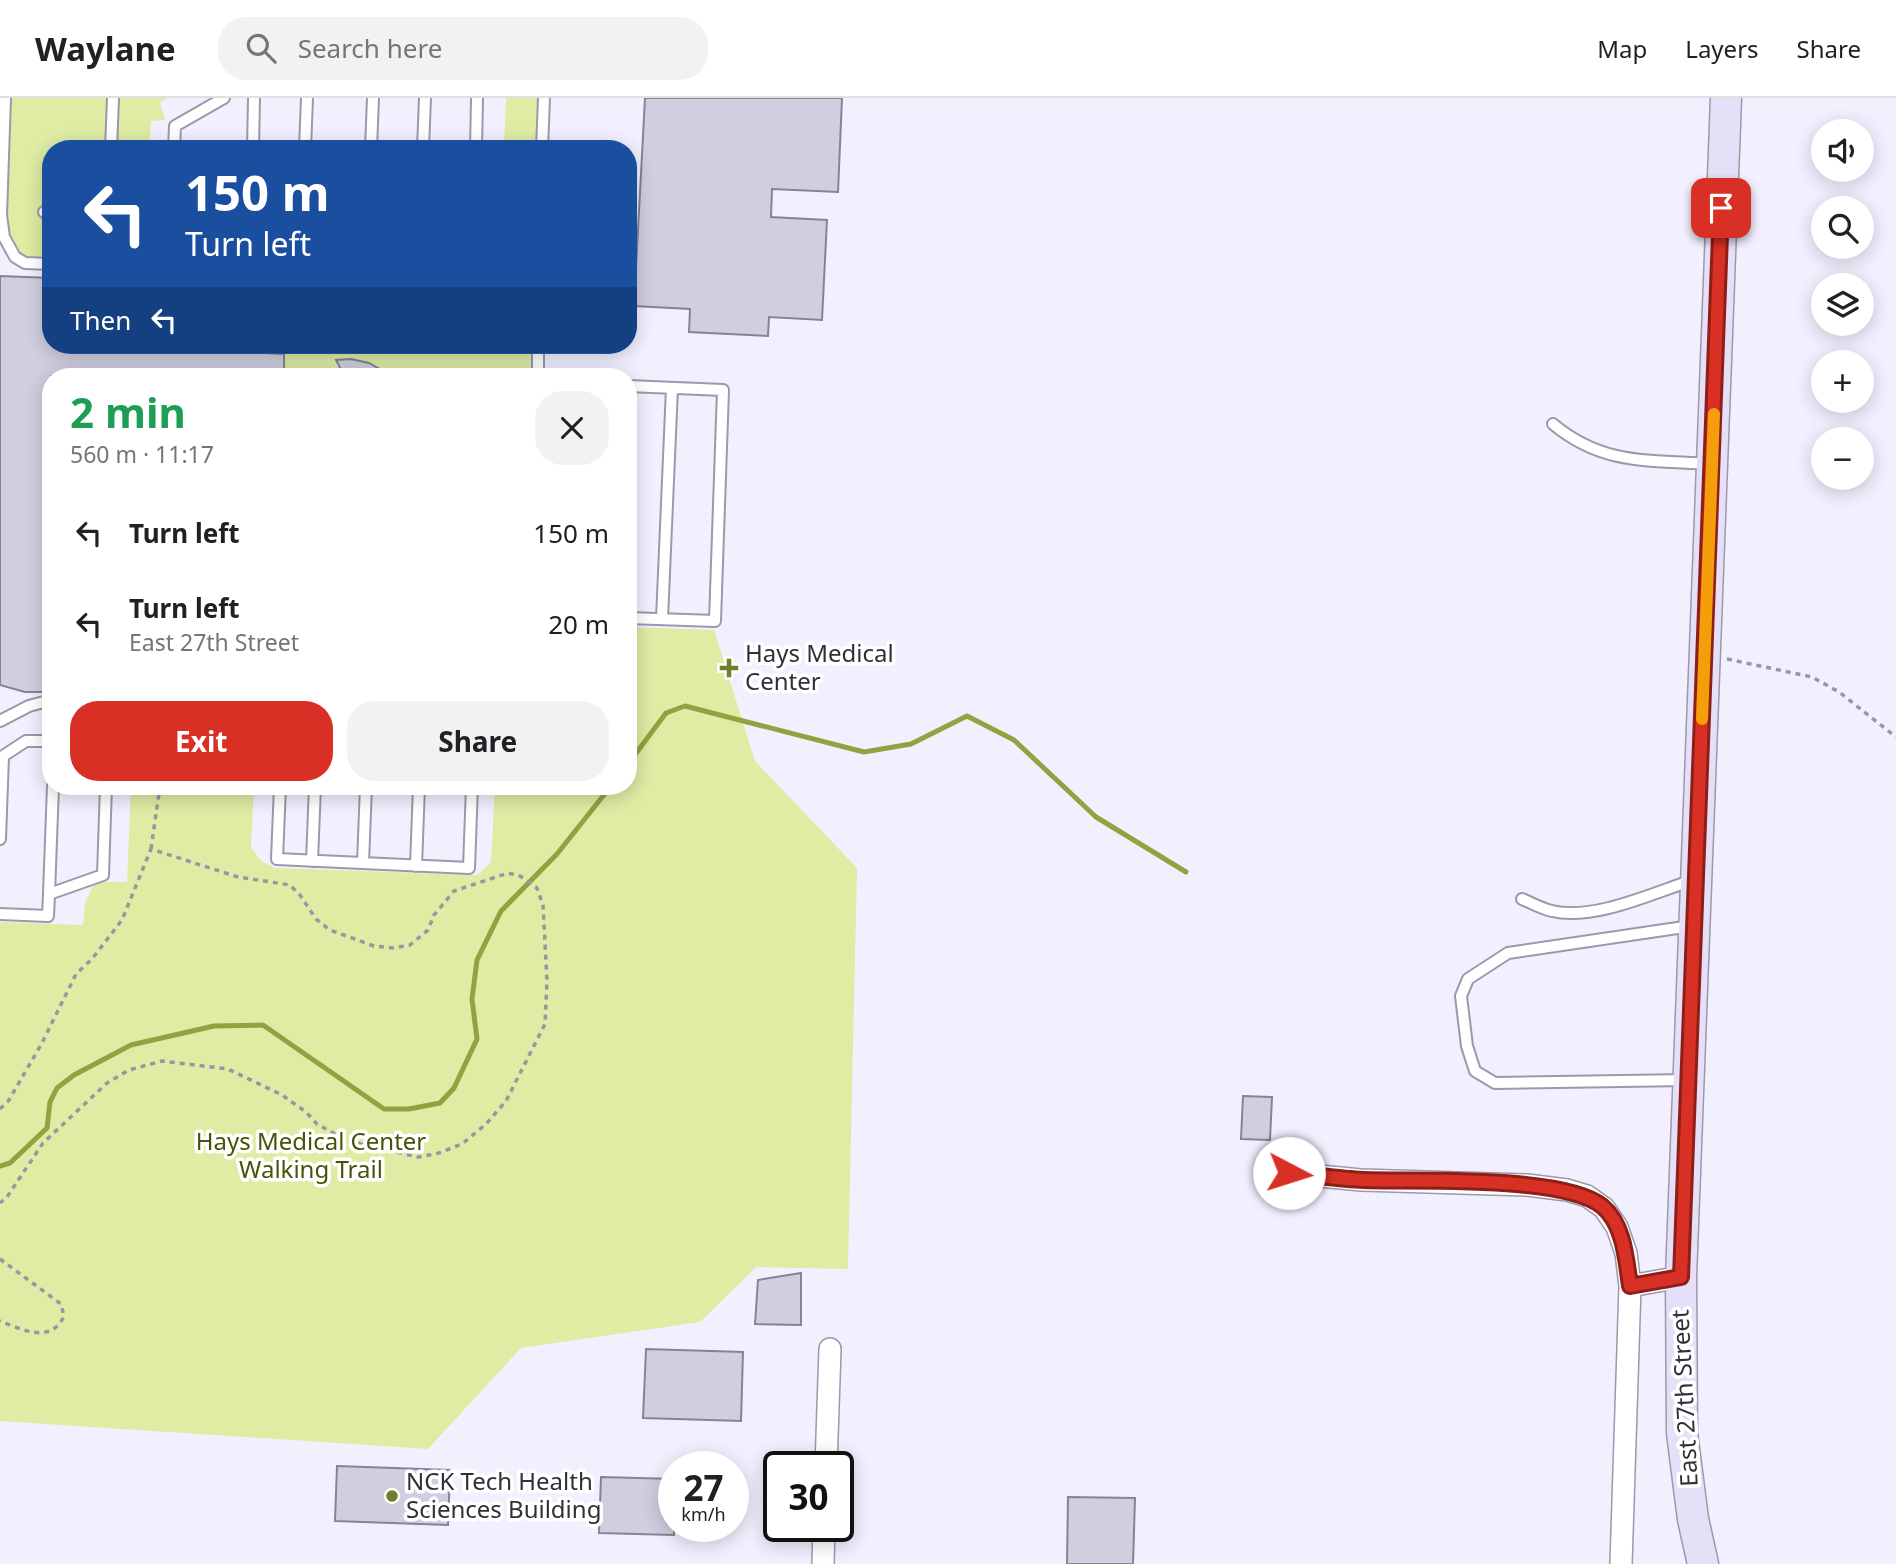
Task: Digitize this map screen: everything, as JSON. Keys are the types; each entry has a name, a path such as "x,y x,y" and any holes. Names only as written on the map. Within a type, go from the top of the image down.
{"main road":[{"name":"East 27th Street","path":"1703,1564 1693,1519 1682,1433 1681,1277 1726,98"}],"street":[{"path":"1273,1154 1276,1166 1289,1173 1361,1180 1527,1185 1567,1190 1587,1196 1604,1208 1618,1227 1626,1253 1630,1286 1621,1564"},
{"path":"1630,1286 1681,1277"},
{"path":"827,1451 830,1349"},
{"path":"822,1564 823,1542"}],"lane":[{"path":"5,98 1,215 4,237 16,257 25,264 42,264"},
{"path":"111,140 113,98"},
{"path":"174,140 175,125 224,98"},
{"path":"253,140 254,98"},
{"path":"305,140 307,98"},
{"path":"371,140 373,98"},
{"path":"424,140 425,98"},
{"path":"476,140 477,98"},
{"path":"542,140 544,98"},
{"path":"637,386 723,390 715,621 637,618"},
{"path":"663,619 672,388"},
{"path":"1553,424 1569,438 1600,453 1630,459 1712,464"},
{"path":"0,722 29,706 42,703"},
{"path":"0,839 2,757 26,741 42,741"},
{"path":"0,914 48,916 53,795"},
{"path":"49,894 103,875 106,795"},
{"path":"280,795 277,859 469,868 472,795"},
{"path":"312,861 315,795"},
{"path":"363,863 366,795"},
{"path":"416,866 419,795"},
{"path":"1522,899 1552,911 1579,914 1609,908 1696,879"},
{"path":"1688,1080 1495,1083 1475,1072 1467,1046 1461,996 1468,979 1508,953 1694,926"}],"path":[{"path":"1705,654 1812,677 1839,692 1896,737"},
{"path":"0,1109 9,1100 35,1054 76,974 92,959 122,920 151,849 159,795"},
{"path":"0,1203 7,1197 43,1143 107,1083 130,1070 162,1061 228,1069 282,1095 306,1112 317,1124 348,1141 418,1157 436,1154 462,1144 486,1124 506,1101 545,1024 546,924 537,888 520,876 508,873 454,891 434,915 428,929 410,945 393,948 374,946 330,930 316,919 290,884 238,877 151,849"},
{"path":"0,1259 61,1304 64,1316 55,1328 37,1333 21,1331 0,1321"}],"green space":[{"path":"5,98 167,98 160,102 165,120 151,121 150,140 42,140 42,264 25,263 4,237"},
{"path":"506,98 544,98 542,140 504,140"},
{"path":"241,354 263,354 262,368 240,368"},
{"path":"284,354 538,354 538,368 376,368 351,360 336,360 338,368 284,368"},
{"name":"Hays Medical Center Walking Trail","path":"637,627 714,630 755,761 857,868 848,1269 756,1267 700,1322 521,1348 428,1449 0,1421 0,922 83,925 85,903 93,886 104,882 127,882 131,795 254,795 251,847 261,861 275,868 478,875 491,862 495,795 637,795"}],"building":[{"path":"645,98 842,98 838,192 772,189 771,217 827,220 822,320 769,317 768,336 689,332 690,309 637,306 637,249"},
{"path":"0,276 42,278 42,354 284,354 284,368 42,368 42,692 25,692 0,685"},
{"path":"351,359 378,368 340,368 336,360"},
{"path":"1243,1096 1272,1097 1270,1140 1241,1139"},
{"path":"801,1273 801,1325 755,1324 758,1280"},
{"path":"646,1349 743,1352 741,1421 643,1418"},
{"name":"NCK Tech Health Sciences Building","path":"337,1466 450,1470 448,1525 335,1521"},
{"path":"601,1477 658,1479 658,1535 599,1533"},
{"path":"1068,1497 1135,1498 1133,1564 1067,1564"}],"waterway":[{"path":"637,752 666,713 685,706 864,752 911,744 967,716 1014,740 1096,817 1186,872"},
{"path":"0,1166 10,1163 47,1128 50,1102 57,1088 74,1075 131,1045 214,1026 263,1025 384,1109 409,1109 440,1103 454,1088 477,1039 472,999 477,960 501,911 557,854 604,795"}],"slow traffic":[{"path":"1702,719 1714,414"}],"place":[{"name":"Hays Medical Center","path":"729,668"},
{"name":"NCK Tech Health Sciences Building","path":"392,1496"}],"route":[{"path":"1289,1173 1361,1180 1527,1185 1567,1190 1587,1196 1604,1208 1618,1227 1626,1253 1630,1286 1681,1277 1721,208"}]}
